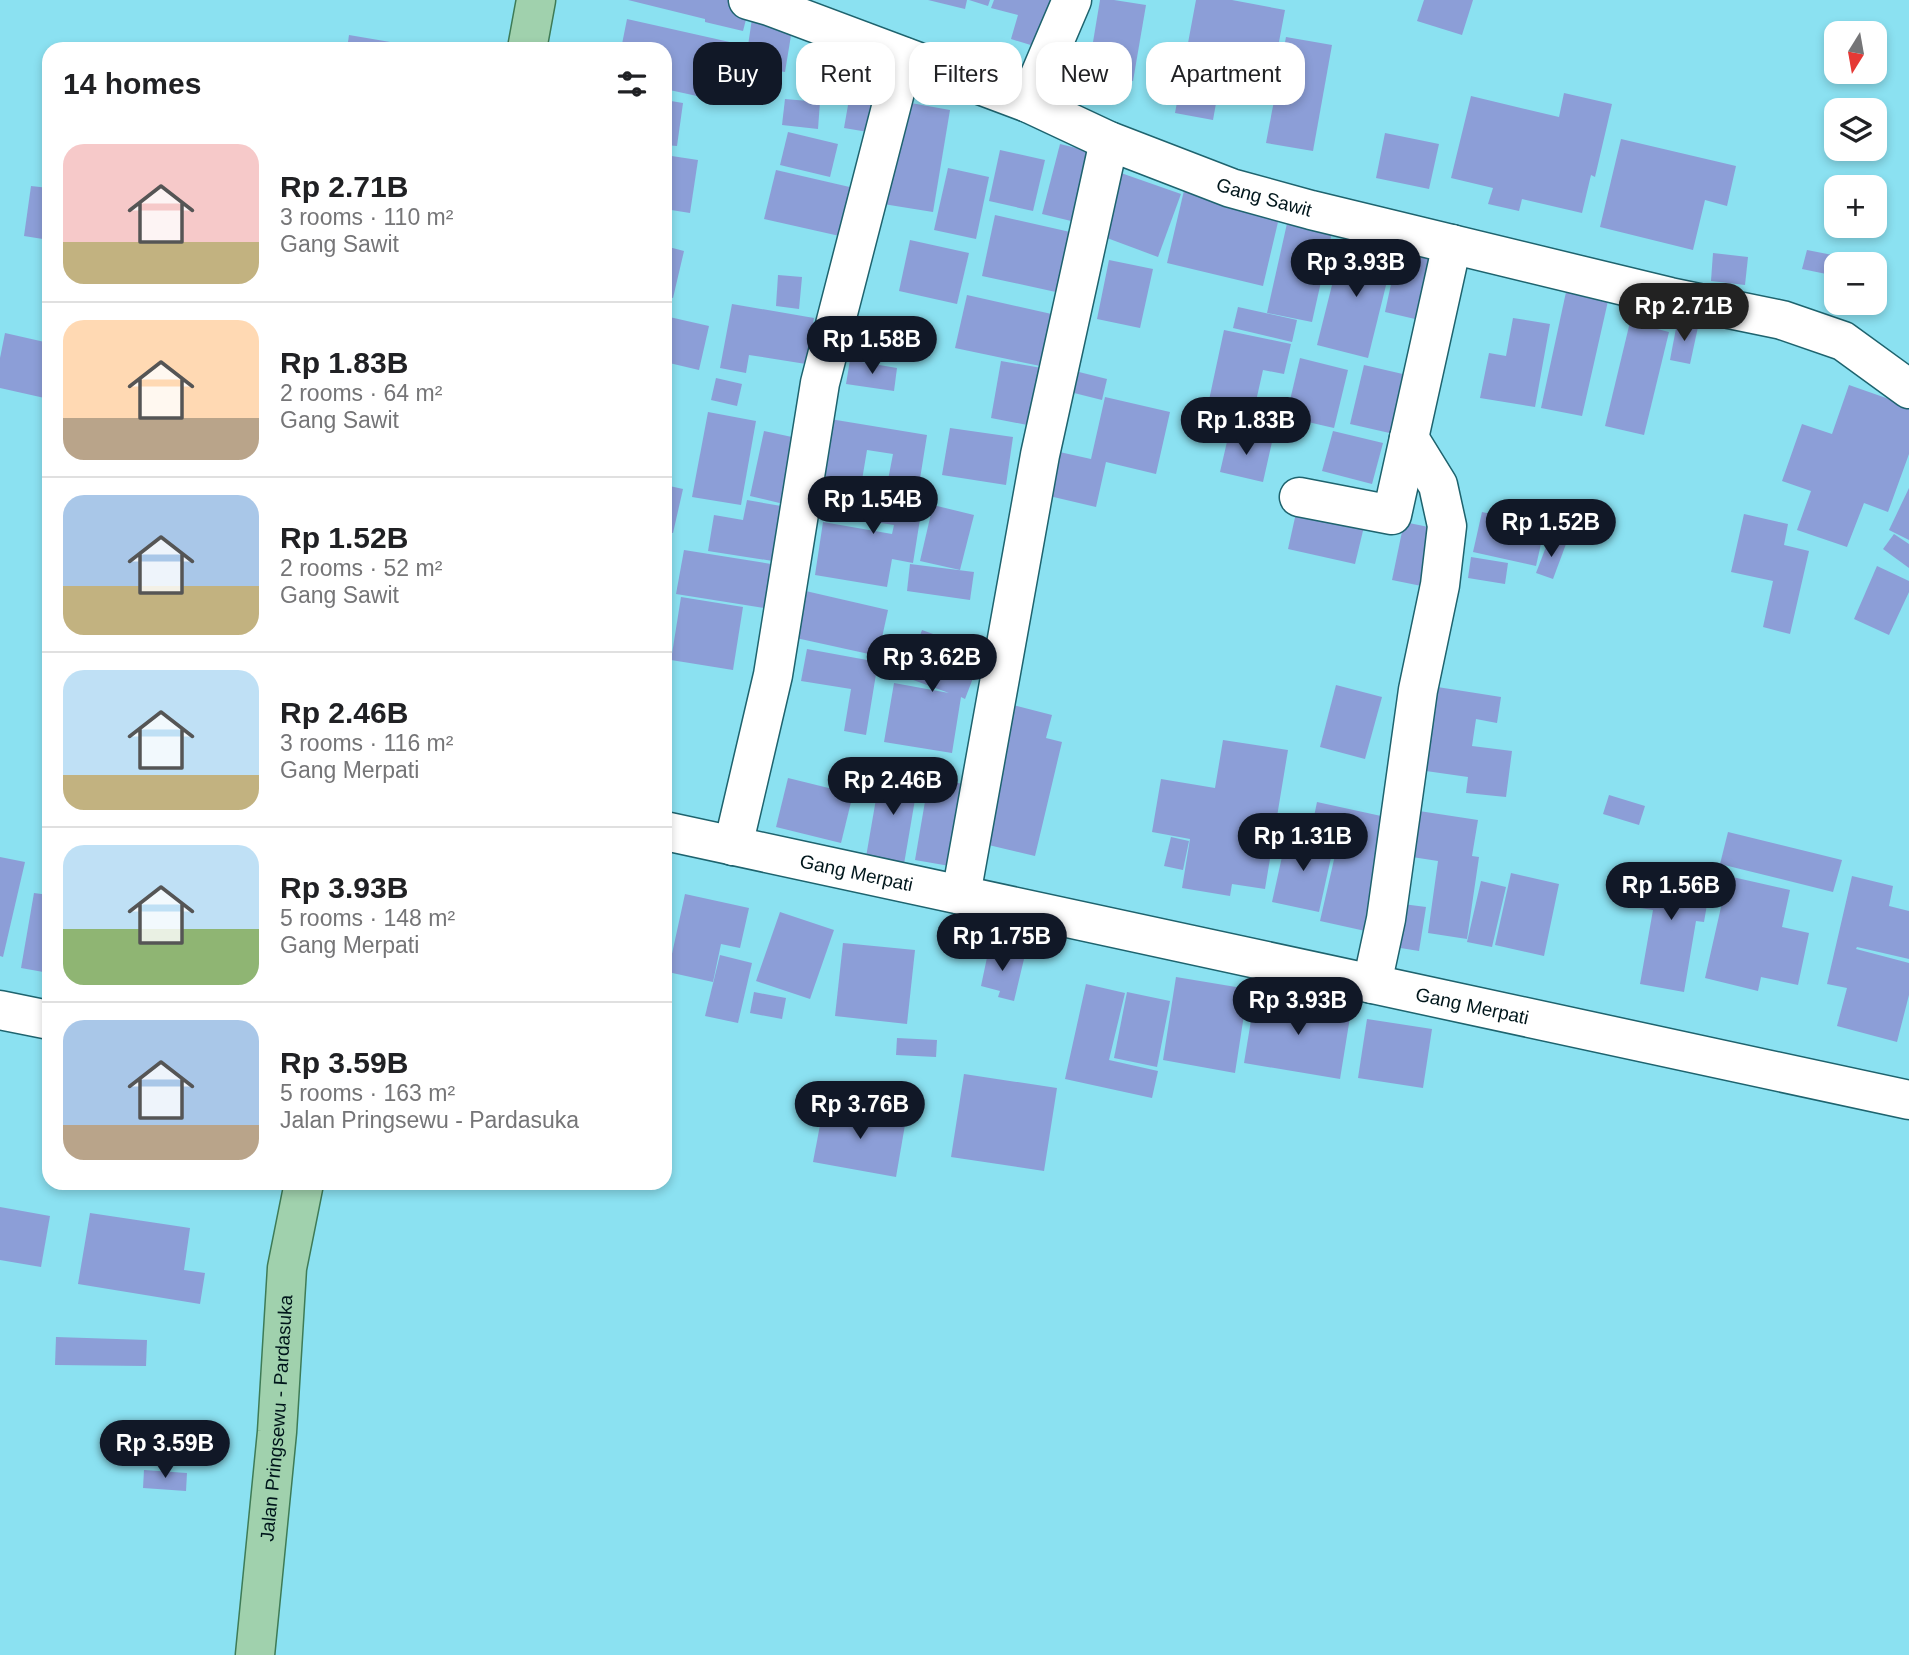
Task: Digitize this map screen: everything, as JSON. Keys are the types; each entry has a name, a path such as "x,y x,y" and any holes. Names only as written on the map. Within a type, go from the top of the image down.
{"main road":[{"path":"528,42 536,0"},
{"name":"Jalan Pringsewu - Pardasuka","path":"255,1655 276,1432 287,1268 303,1190"}],"street":[{"name":"Gang Sawit","path":"748,0 1028,103 1109,141 1231,188 1311,211 1670,297 1783,320 1843,341 1909,389"},
{"path":"1028,103 1072,0"},
{"path":"733,846 774,675 820,383 904,57"},
{"path":"961,895 1040,455 1109,141"},
{"path":"1299,498 1392,515 1452,244"},
{"path":"1372,984 1386,919 1418,690 1440,585 1447,526 1438,485 1409,438"},
{"name":"Gang Merpati","path":"672,833 1909,1100"},
{"path":"0,1010 42,1019"}],"building":[{"path":"628,0 751,0 743,31"},
{"path":"928,0 967,0 965,9"},
{"path":"969,0 990,0 988,6"},
{"path":"994,0 1062,0 1049,42 1036,42 1036,47 1011,39 1018,15 991,8"},
{"path":"1100,0 1146,5 1133,81 1132,42 1093,42"},
{"path":"1196,0 1232,0 1285,10 1279,42 1188,42"},
{"path":"1424,0 1473,0 1462,35 1417,21"},
{"path":"754,5 795,11 785,72 782,72 782,42 749,42"},
{"path":"627,19 730,42 693,42 693,95 672,91 672,42 622,42"},
{"path":"349,35 390,42 348,42"},
{"path":"1286,37 1332,45 1313,151 1266,143 1273,105 1305,105 1305,42 1285,42"},
{"path":"1564,93 1612,104 1595,177 1591,175 1582,213 1522,199 1519,211 1488,204 1493,188 1451,178 1471,96 1559,117"},
{"path":"785,99 796,100 796,105 820,105 818,129 782,125"},
{"path":"895,100 909,103 909,105 950,110 933,212 877,203"},
{"path":"672,101 683,103 677,146 672,146"},
{"path":"848,105 891,105 886,135 844,128"},
{"path":"1176,105 1216,105 1213,120 1175,113"},
{"path":"788,132 838,144 830,177 780,165"},
{"path":"1385,133 1439,144 1429,189 1376,178"},
{"path":"1621,139 1736,166 1727,206 1705,200 1693,250 1600,227"},
{"path":"1060,144 1109,156 1092,226 1042,214"},
{"path":"1000,150 1045,160 1033,211 989,201"},
{"path":"672,156 698,160 690,213 672,210"},
{"path":"948,168 989,177 976,239 934,230"},
{"path":"776,170 854,188 844,237 764,219"},
{"path":"1121,173 1181,194 1158,257 1099,235"},
{"path":"1186,182 1282,205 1263,286 1167,263"},
{"path":"31,186 42,187 42,239 24,236"},
{"path":"995,215 1079,234 1065,294 982,276"},
{"path":"1288,219 1333,228 1312,322 1267,313"},
{"path":"910,240 969,253 957,304 899,291"},
{"path":"1343,241 1394,253 1368,358 1317,345"},
{"path":"672,248 684,251 672,298"},
{"path":"1807,250 1824,253 1824,274 1802,269"},
{"path":"1398,252 1442,261 1428,322 1385,312"},
{"path":"1713,253 1748,257 1745,285 1711,281"},
{"path":"1109,260 1153,269 1140,328 1097,319"},
{"path":"778,275 802,277 799,309 776,306"},
{"path":"1566,292 1608,301 1582,416 1541,408"},
{"path":"967,295 1056,315 1045,367 955,348"},
{"path":"732,304 814,318 806,364 749,355 746,373 720,368"},
{"path":"1238,307 1297,320 1292,342 1233,328"},
{"path":"672,318 709,326 699,370 672,364"},
{"path":"1513,318 1550,324 1535,407 1480,398 1489,353 1506,356"},
{"path":"1630,322 1669,332 1644,435 1605,426"},
{"path":"1677,323 1698,327 1690,364 1670,360"},
{"path":"1224,330 1291,344 1284,374 1263,370 1254,410 1209,400"},
{"path":"5,333 42,341 42,397 0,388 0,358"},
{"path":"1300,358 1348,370 1334,428 1286,417"},
{"path":"850,360 897,368 894,391 846,384"},
{"path":"1001,361 1053,370 1043,428 991,418"},
{"path":"1364,365 1407,375 1394,434 1350,424"},
{"path":"1079,372 1107,379 1102,400 1074,393"},
{"path":"716,378 742,384 737,406 711,400"},
{"path":"1849,385 1909,406 1909,454 1888,512 1864,503 1847,547 1797,530 1811,491 1782,481 1802,424 1832,434"},
{"path":"1105,397 1170,412 1156,474 1106,462 1096,507 1045,495 1055,451 1091,459"},
{"path":"708,412 756,421 741,505 692,497"},
{"path":"824,418 927,435 919,485 888,480 893,454 867,450 857,510 810,503"},
{"path":"950,428 1013,437 1006,485 942,475"},
{"path":"764,431 806,440 792,506 750,496"},
{"path":"1333,431 1383,443 1372,484 1322,471"},
{"path":"1229,433 1272,442 1263,482 1220,472"},
{"path":"869,479 925,488 913,563 892,559 887,587 815,575 823,522 892,534 894,525 862,520"},
{"path":"672,487 683,489 672,533"},
{"path":"1909,488 1909,540 1889,530"},
{"path":"1300,495 1368,510 1355,564 1288,549"},
{"path":"747,500 787,507 779,562 708,551 714,515 743,520"},
{"path":"933,505 974,515 960,570 920,561"},
{"path":"1482,512 1545,526 1536,566 1473,552"},
{"path":"1744,514 1788,524 1784,545 1809,551 1790,634 1763,627 1773,581 1731,572"},
{"path":"1404,522 1458,533 1446,591 1392,580"},
{"path":"1894,534 1909,544 1909,568 1883,549"},
{"path":"1549,539 1566,544 1553,579 1536,573"},
{"path":"684,550 771,564 764,608 676,594"},
{"path":"1471,557 1508,563 1505,584 1468,578"},
{"path":"910,564 974,572 970,600 907,591"},
{"path":"1877,566 1909,581 1909,592 1889,635 1854,619"},
{"path":"797,589 888,610 878,656 787,636"},
{"path":"681,597 743,607 733,670 672,660"},
{"path":"922,630 983,652 965,699 961,697 952,753 884,742 894,683 949,693 905,677"},
{"path":"807,649 878,662 866,735 844,731 851,689 801,681"},
{"path":"1336,685 1382,697 1365,759 1320,747"},
{"path":"1431,686 1501,697 1497,723 1476,719 1472,746 1512,751 1506,797 1466,793 1468,777 1419,770"},
{"path":"1009,704 1052,715 1046,738 1062,742 1035,856 976,842"},
{"path":"1223,740 1288,750 1265,889 1232,884 1230,896 1182,888 1190,839 1152,832 1161,779 1215,788"},
{"path":"881,770 919,776 904,864 866,857"},
{"path":"788,778 853,794 841,843 776,827"},
{"path":"929,778 981,787 967,869 915,860"},
{"path":"1609,795 1645,806 1639,825 1603,814"},
{"path":"1317,802 1404,821 1379,934 1320,921 1338,842 1310,836"},
{"path":"1419,811 1478,820 1472,856 1479,857 1467,939 1428,933 1438,861 1412,857"},
{"path":"1728,832 1842,860 1833,892 1720,864"},
{"path":"1287,834 1334,844 1319,912 1272,902"},
{"path":"1171,837 1189,841 1183,870 1164,866"},
{"path":"0,857 25,862 3,957 0,956"},
{"path":"1641,863 1712,875 1704,922 1696,921 1684,992 1640,984 1653,910 1634,907"},
{"path":"1511,873 1559,884 1544,956 1495,945"},
{"path":"1728,876 1790,890 1782,927 1809,933 1798,985 1761,977 1758,991 1705,978"},
{"path":"1852,876 1893,886 1889,906 1909,911 1909,959 1857,947 1856,949 1909,963 1909,995 1897,1042 1837,1026 1847,988 1827,984"},
{"path":"1481,881 1506,887 1492,947 1467,942"},
{"path":"34,893 42,894 42,972 21,968"},
{"path":"685,894 749,908 740,948 721,944 713,982 672,973 672,954"},
{"path":"1395,903 1426,907 1419,951 1388,946"},
{"path":"780,912 834,930 810,999 756,981"},
{"path":"843,943 915,950 907,1024 835,1016"},
{"path":"989,948 1009,952 1008,956 1024,959 1014,1001 998,997 1000,991 981,986"},
{"path":"720,955 752,963 738,1023 705,1016"},
{"path":"1176,977 1248,989 1235,1073 1163,1060"},
{"path":"1086,984 1125,993 1109,1060 1158,1071 1152,1098 1065,1079"},
{"path":"754,992 786,998 782,1019 750,1013"},
{"path":"1127,992 1170,1001 1157,1067 1114,1058"},
{"path":"1255,996 1351,1011 1340,1079 1244,1063"},
{"path":"1367,1019 1432,1029 1423,1088 1358,1078"},
{"path":"897,1038 937,1040 936,1057 896,1055"},
{"path":"964,1074 1057,1088 1044,1171 951,1157"},
{"path":"824,1104 906,1119 896,1177 813,1162"},
{"path":"0,1207 50,1216 41,1267 0,1260"},
{"path":"90,1213 190,1228 184,1270 205,1273 200,1304 78,1284"},
{"path":"56,1337 147,1340 146,1366 55,1365"},
{"path":"144,1470 187,1473 186,1491 143,1488"}]}
